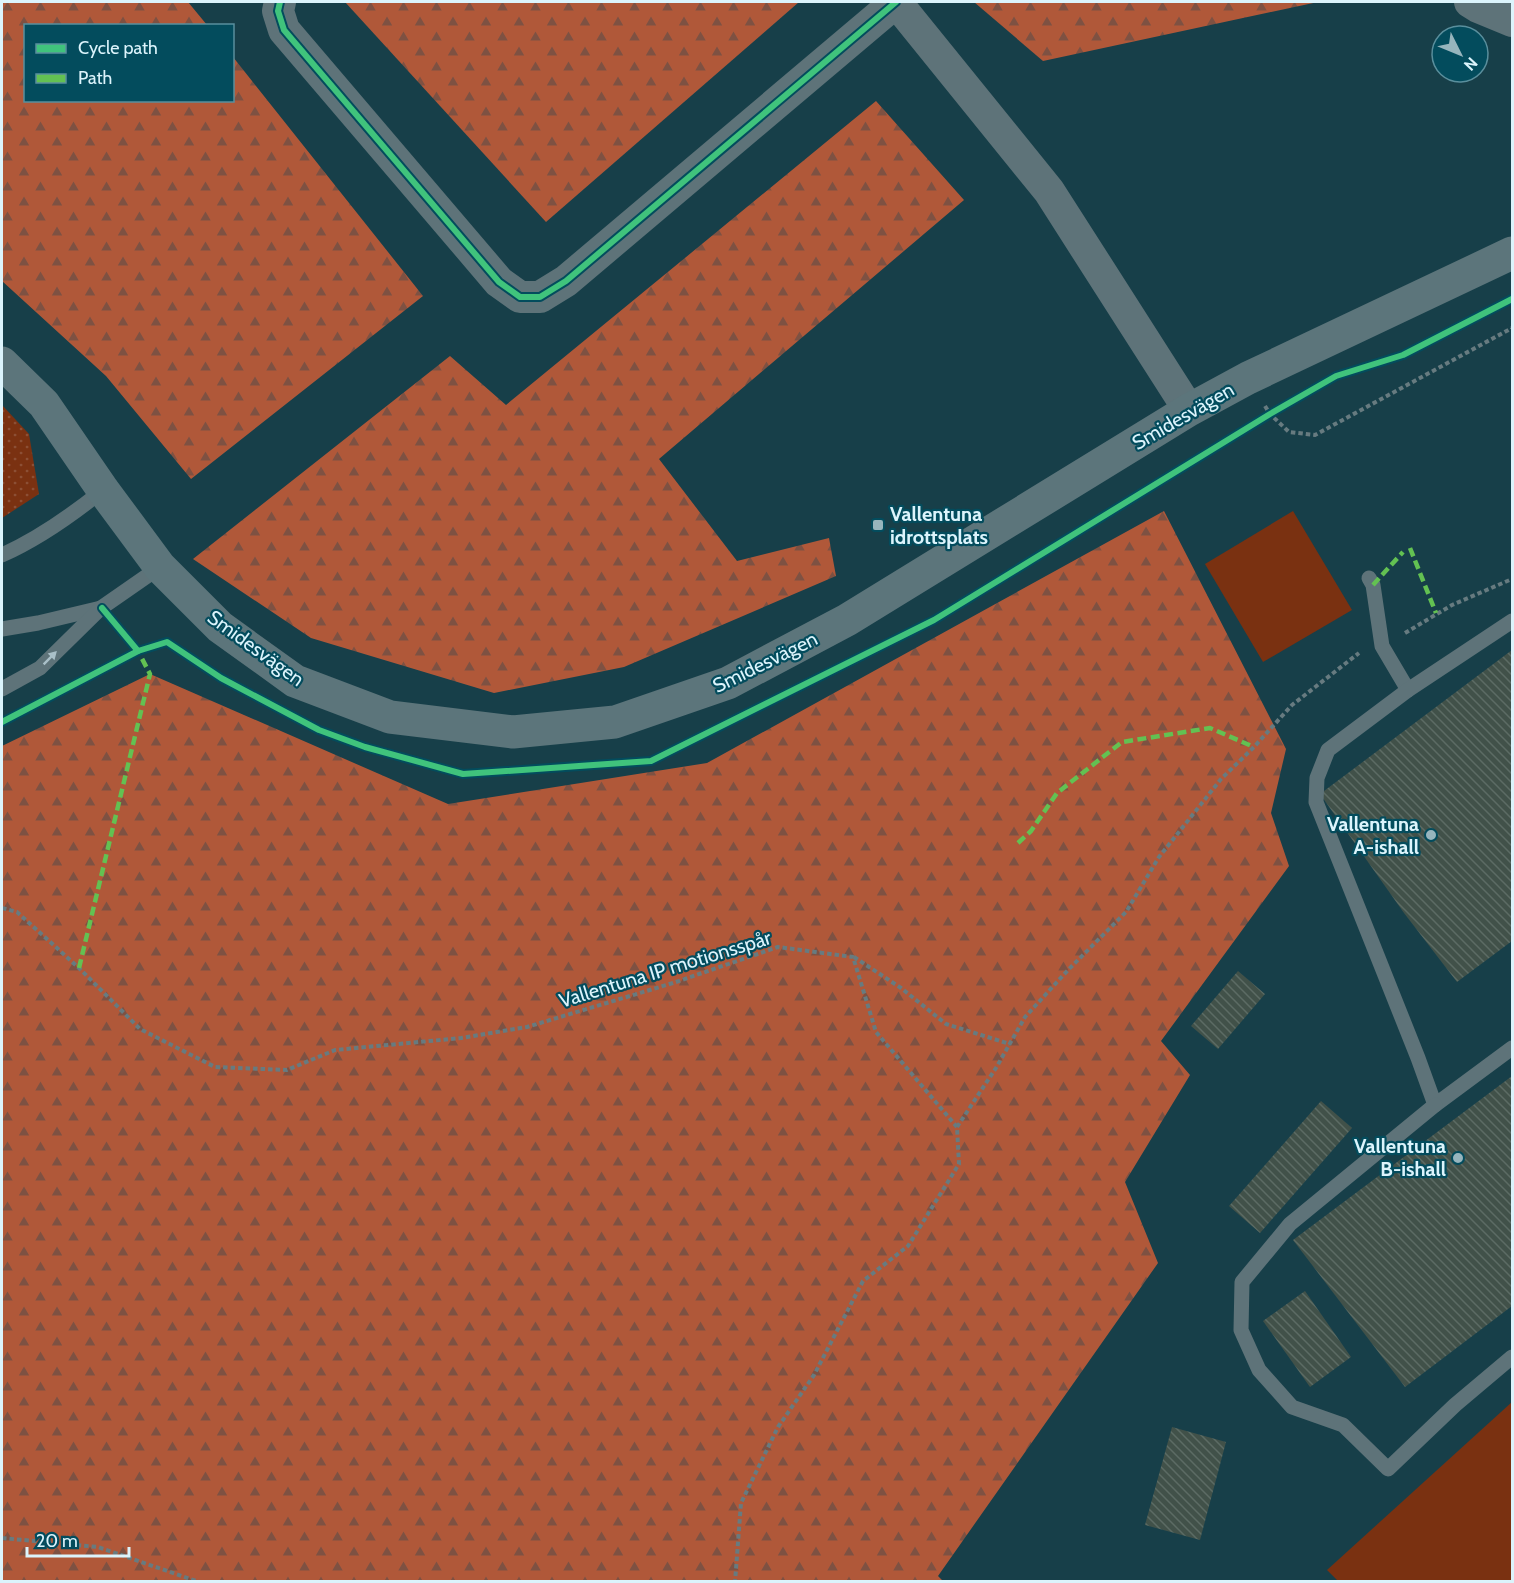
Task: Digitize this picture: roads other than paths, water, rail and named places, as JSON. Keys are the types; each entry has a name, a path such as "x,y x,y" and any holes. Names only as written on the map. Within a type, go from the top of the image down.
{"main road":[{"name":"Smidesvägen","path":"2,363 44,404 160,567 220,627 295,681 390,717 513,732 615,722 728,683 847,620 1189,410 1248,378 1512,253"}],"street":[{"path":"280,2 278,11 284,30 499,282 520,297 540,297 566,281 896,2 1049,191 1189,410"},
{"path":"1470,2 1478,8 1512,21"}],"lane":[{"path":"2,555 75,512 103,490"},
{"path":"2,689 40,668 101,608 160,567"},
{"path":"1369,578 1373,585 1382,646 1408,690"},
{"path":"2,629 101,608"},
{"path":"1435,1105 1316,802 1317,778 1328,750 1408,690 1512,621"},
{"path":"1512,1048 1435,1105 1290,1224 1242,1282 1241,1330 1259,1370 1292,1407 1343,1425 1388,1469 1455,1405 1512,1358"}],"place":[{"name":"Vallentuna idrottsplats","path":"878,525"},
{"name":"Vallentuna A-ishall","path":"1431,835"},
{"name":"Vallentuna B-ishall","path":"1458,1158"}]}
